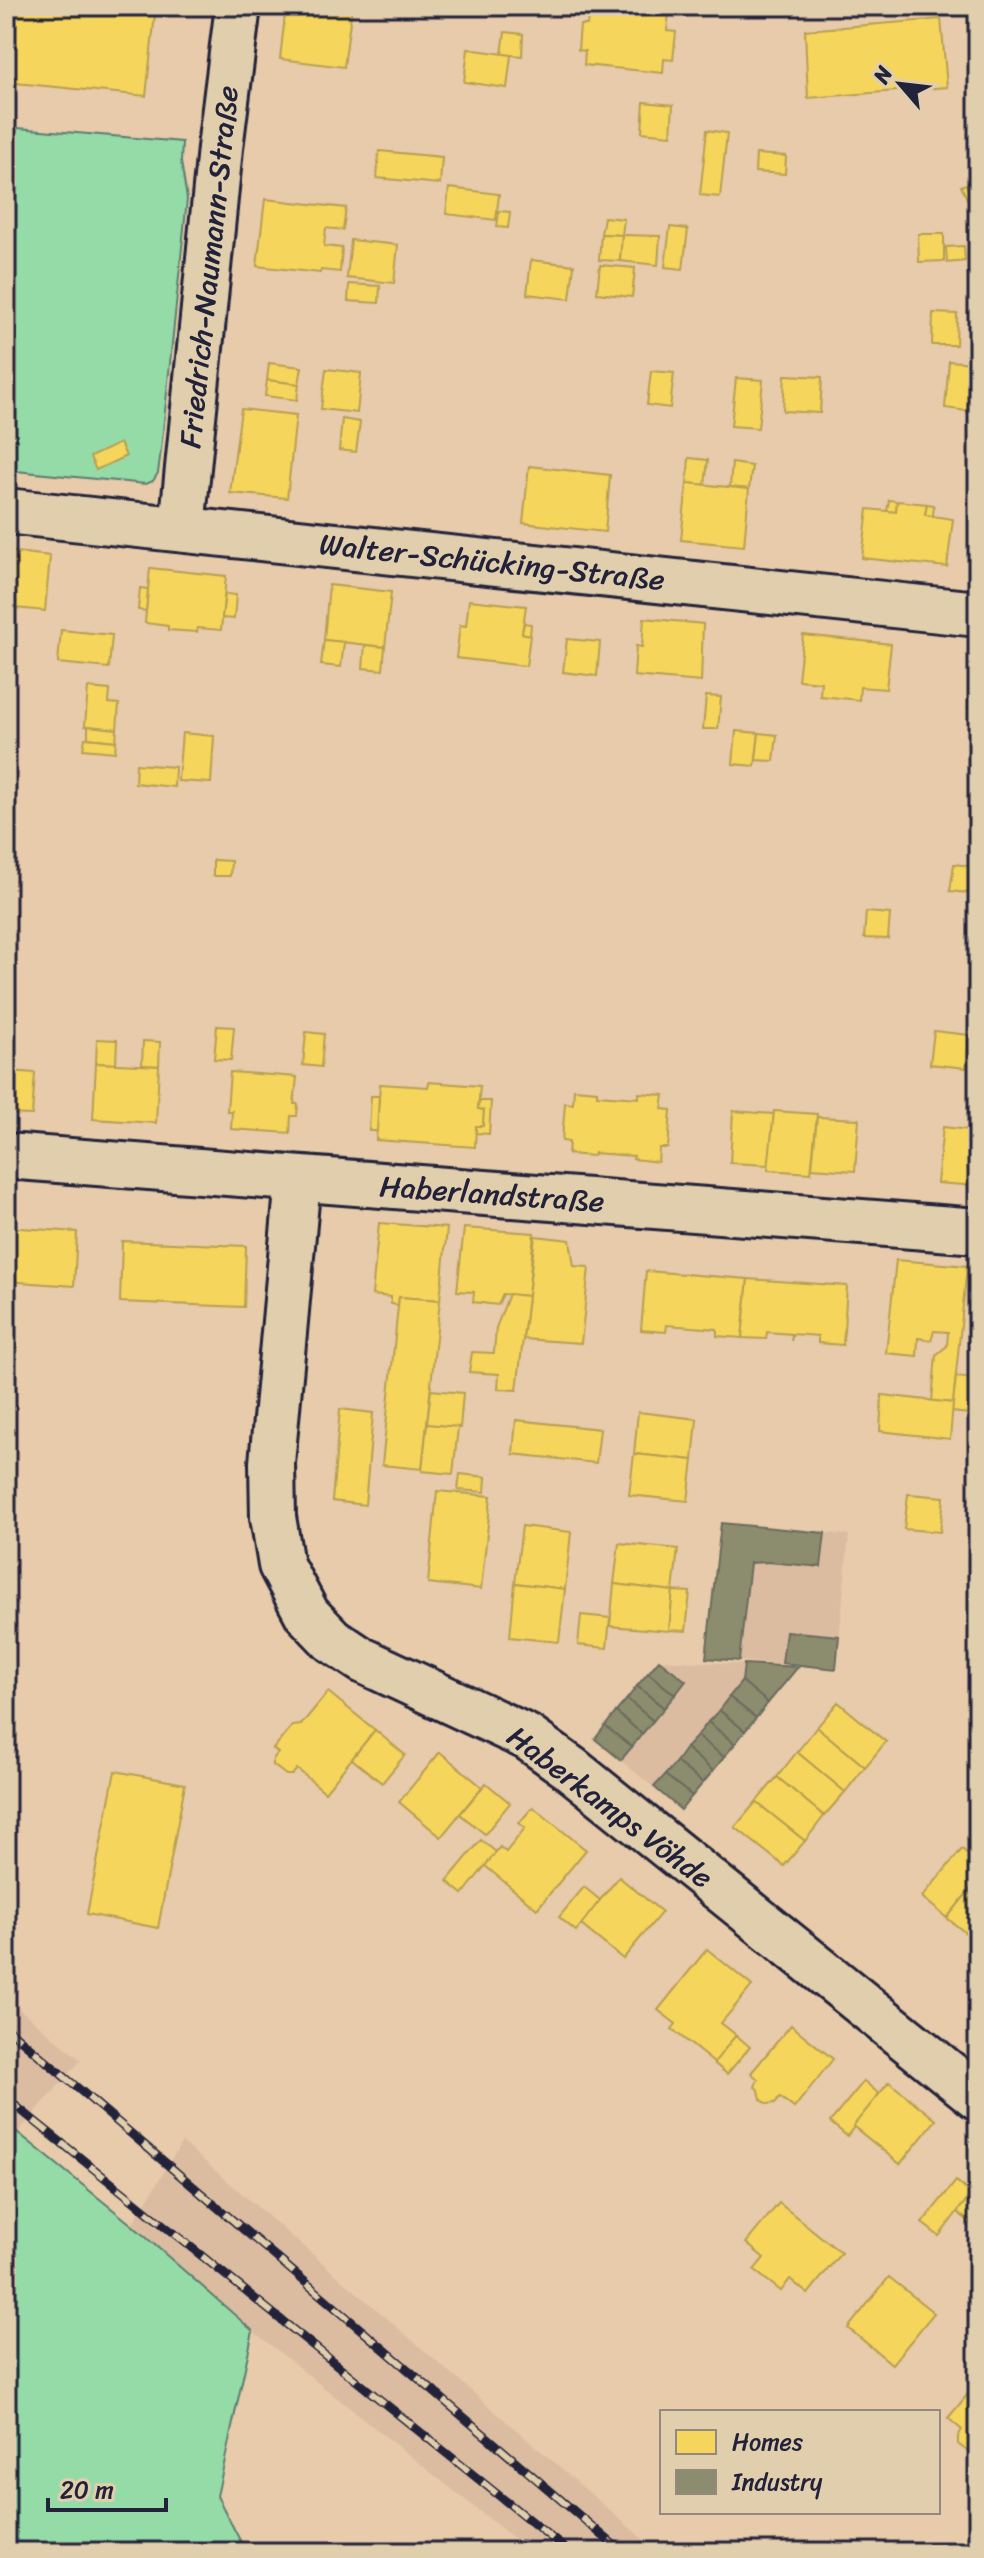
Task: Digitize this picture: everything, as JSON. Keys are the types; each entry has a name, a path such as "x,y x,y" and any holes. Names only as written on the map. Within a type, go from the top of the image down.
{"street":[{"name":"Friedrich-Naumann-Straße","path":"182,528 220,148 238,6"},
{"name":"Walter-Schücking-Straße","path":"6,511 978,614"},
{"name":"Haberlandstraße","path":"6,1156 978,1231"},
{"name":"Haberkamps Vöhde","path":"298,1180 272,1463 273,1517 281,1565 307,1614 332,1640 362,1660 487,1716 527,1737 559,1760 978,2097"}],"shaded area":[{"path":"721,1523 849,1535 836,1669 706,1658"},
{"path":"659,1660 798,1667 681,1810 595,1739"},
{"path":"6,1998 81,2060 18,2132 6,2123"},
{"path":"182,2142 658,2552 531,2552 253,2331 132,2225"}],"green space":[{"path":"6,127 182,142 181,162 187,199 161,450 158,473 153,481 146,484 6,470"},
{"path":"6,2123 132,2225 253,2331 217,2496 246,2552 6,2552"}],"building: Homes":[{"path":"6,6 75,6 155,14 146,96 6,82"},
{"path":"286,6 352,6 344,67 280,59"},
{"path":"590,6 669,12 667,31 676,32 673,60 664,59 663,73 584,65 585,51 578,50 580,25 587,25"},
{"path":"941,19 947,87 808,98 805,30"},
{"path":"505,32 523,34 522,56 502,54"},
{"path":"468,49 511,55 507,88 464,82"},
{"path":"644,102 673,105 671,135 642,132"},
{"path":"707,130 727,133 720,197 700,195"},
{"path":"379,151 442,157 440,184 377,178"},
{"path":"756,154 786,156 785,174 755,172"},
{"path":"966,184 968,189 978,184 978,221 961,186"},
{"path":"449,188 499,194 496,220 446,214"},
{"path":"265,199 346,208 343,230 326,228 324,246 342,248 340,272 321,270 320,273 257,266"},
{"path":"499,211 510,212 508,228 497,227"},
{"path":"604,217 624,219 622,235 601,234"},
{"path":"670,227 688,229 683,269 665,267"},
{"path":"601,234 622,235 620,261 599,260"},
{"path":"918,234 944,234 944,261 919,262"},
{"path":"622,235 660,236 658,265 620,261"},
{"path":"351,240 398,245 394,283 347,278"},
{"path":"964,246 965,261 947,263 946,247"},
{"path":"531,260 574,265 570,299 527,294"},
{"path":"600,265 635,268 632,297 597,293"},
{"path":"349,284 380,286 379,303 348,301"},
{"path":"933,313 957,314 956,345 932,345"},
{"path":"949,361 973,363 967,411 945,408"},
{"path":"269,363 302,367 299,384 267,380"},
{"path":"326,369 361,373 357,413 321,409"},
{"path":"651,371 674,373 670,408 647,405"},
{"path":"785,375 822,377 820,413 783,411"},
{"path":"736,378 763,380 758,428 731,426"},
{"path":"267,380 299,384 297,400 265,396"},
{"path":"241,409 296,415 287,498 230,493"},
{"path":"342,419 360,422 356,452 339,450"},
{"path":"120,443 126,456 96,470 90,457"},
{"path":"689,458 708,460 705,485 687,483"},
{"path":"732,463 752,466 749,489 730,487"},
{"path":"529,466 610,475 605,532 523,523"},
{"path":"687,483 749,489 744,546 681,540"},
{"path":"889,500 897,501 896,512 887,511"},
{"path":"897,501 927,504 925,515 953,519 947,567 862,558 868,509 896,512"},
{"path":"927,504 934,505 933,516 925,515"},
{"path":"6,551 50,556 45,611 6,607"},
{"path":"150,568 226,576 221,630 168,630 168,626 145,623"},
{"path":"329,585 391,592 385,647 324,640"},
{"path":"140,588 148,589 146,611 138,610"},
{"path":"225,594 236,595 234,619 222,618"},
{"path":"469,600 526,606 522,633 530,635 526,666 456,658 460,625 466,626"},
{"path":"644,618 703,624 701,682 634,676 636,646 642,647"},
{"path":"524,623 531,624 530,635 522,633"},
{"path":"61,630 112,635 109,668 58,663"},
{"path":"803,635 891,644 886,689 860,687 859,700 820,696 821,682 798,680"},
{"path":"567,639 600,642 597,676 563,672"},
{"path":"324,640 344,642 341,667 321,665"},
{"path":"365,645 385,647 383,670 363,668"},
{"path":"974,652 978,652 978,709 968,708"},
{"path":"88,688 110,690 109,703 119,704 117,729 85,726"},
{"path":"706,696 721,697 718,729 703,729"},
{"path":"88,726 117,729 116,741 88,738"},
{"path":"736,731 759,733 755,766 733,764"},
{"path":"182,733 214,736 211,783 178,781"},
{"path":"759,733 777,735 774,761 756,760"},
{"path":"85,738 116,741 115,752 83,749"},
{"path":"136,764 175,767 174,787 135,783"},
{"path":"213,860 231,861 230,876 213,876"},
{"path":"954,864 978,867 978,894 950,891"},
{"path":"866,912 890,914 888,939 864,938"},
{"path":"973,912 978,913 978,929 972,929"},
{"path":"217,1026 234,1027 231,1060 214,1059"},
{"path":"934,1031 969,1035 966,1068 930,1064"},
{"path":"306,1032 324,1034 321,1067 303,1065"},
{"path":"97,1039 117,1040 116,1064 96,1063"},
{"path":"143,1041 160,1042 159,1066 142,1065"},
{"path":"6,1057 11,1057 10,1071 35,1073 32,1115 6,1114"},
{"path":"96,1063 159,1066 156,1123 93,1119"},
{"path":"230,1072 297,1077 294,1104 298,1104 297,1116 291,1116 290,1133 231,1129 232,1111 227,1111"},
{"path":"429,1082 480,1086 478,1109 484,1110 483,1126 476,1126 475,1147 376,1140 380,1084 428,1087"},
{"path":"574,1089 597,1091 597,1095 639,1098 639,1093 664,1095 662,1109 671,1110 668,1148 659,1148 658,1162 633,1159 634,1156 568,1154 569,1142 562,1141 565,1103 573,1104"},
{"path":"371,1096 379,1096 377,1131 369,1131"},
{"path":"479,1101 491,1101 489,1134 476,1133 476,1126 483,1126 484,1110 478,1109"},
{"path":"733,1111 774,1114 769,1165 730,1163"},
{"path":"774,1111 817,1114 811,1173 768,1170"},
{"path":"817,1117 859,1119 855,1171 812,1168"},
{"path":"943,1127 978,1131 978,1186 937,1183"},
{"path":"379,1223 447,1228 440,1300 399,1297 398,1305 391,1304 391,1297 372,1295"},
{"path":"6,1227 77,1232 74,1286 6,1281"},
{"path":"464,1228 534,1233 528,1296 503,1294 498,1305 473,1302 474,1292 457,1291"},
{"path":"535,1236 570,1240 574,1266 589,1267 581,1343 523,1339"},
{"path":"122,1241 246,1246 244,1307 120,1302"},
{"path":"896,1260 967,1266 953,1403 932,1401 936,1355 947,1346 948,1332 934,1331 931,1340 918,1338 917,1356 886,1353"},
{"path":"646,1271 748,1279 742,1338 717,1336 717,1329 667,1325 666,1332 641,1330"},
{"path":"748,1279 847,1286 843,1345 818,1343 818,1336 793,1334 791,1341 792,1334 767,1332 766,1339 742,1338"},
{"path":"509,1294 528,1296 517,1390 498,1389 499,1374 469,1372 472,1352 494,1353 496,1328"},
{"path":"399,1297 440,1300 422,1469 382,1465"},
{"path":"956,1377 978,1379 978,1415 952,1412"},
{"path":"431,1390 463,1393 460,1428 427,1424"},
{"path":"882,1395 953,1403 950,1439 880,1431"},
{"path":"340,1409 373,1413 365,1505 332,1501"},
{"path":"638,1412 697,1419 693,1460 634,1454"},
{"path":"516,1420 600,1429 596,1463 513,1454"},
{"path":"427,1424 458,1427 453,1474 422,1471"},
{"path":"634,1454 693,1460 688,1501 629,1495"},
{"path":"460,1474 486,1477 485,1492 458,1490"},
{"path":"437,1491 491,1496 481,1589 428,1583"},
{"path":"908,1494 944,1497 940,1532 904,1529"},
{"path":"522,1526 571,1532 565,1589 515,1583"},
{"path":"619,1543 678,1549 673,1591 614,1584"},
{"path":"515,1583 565,1589 559,1642 510,1637"},
{"path":"614,1584 673,1591 669,1631 610,1626"},
{"path":"673,1591 690,1592 686,1631 669,1630"},
{"path":"581,1615 610,1618 607,1648 578,1645"},
{"path":"328,1692 375,1730 325,1792 297,1769 292,1775 286,1775 273,1765 278,1753 273,1749 292,1726 301,1725"},
{"path":"838,1702 886,1742 865,1767 817,1727"},
{"path":"817,1727 865,1767 845,1792 797,1752"},
{"path":"375,1730 405,1755 382,1783 352,1759"},
{"path":"440,1752 482,1787 441,1837 399,1802"},
{"path":"797,1752 845,1792 824,1816 777,1777"},
{"path":"115,1771 185,1784 158,1928 87,1914"},
{"path":"777,1777 824,1816 805,1841 756,1802"},
{"path":"486,1783 510,1803 485,1834 460,1814"},
{"path":"756,1802 805,1841 784,1866 735,1827"},
{"path":"533,1807 586,1850 537,1909 484,1865 500,1847 506,1852 525,1828 519,1823"},
{"path":"481,1840 496,1852 463,1894 447,1881"},
{"path":"962,1849 978,1863 978,1880 947,1918 922,1897"},
{"path":"619,1877 662,1912 623,1959 580,1924"},
{"path":"978,1880 978,1931 972,1938 947,1918"},
{"path":"584,1887 600,1900 576,1931 559,1917"},
{"path":"707,1949 752,1986 721,2023 736,2035 714,2063 672,2029 676,2024 658,2010"},
{"path":"791,2025 833,2059 794,2108 780,2097 775,2103 767,2104 755,2087 758,2079 751,2073"},
{"path":"736,2035 750,2047 727,2074 714,2063"},
{"path":"864,2081 879,2094 847,2136 830,2122"},
{"path":"889,2082 936,2120 900,2164 853,2126"},
{"path":"956,2181 971,2194 939,2236 922,2223"},
{"path":"978,2186 978,2228 957,2212"},
{"path":"779,2203 841,2253 808,2294 790,2279 781,2291 754,2270 764,2258 746,2243"},
{"path":"889,2277 934,2313 892,2364 848,2328"},
{"path":"978,2382 978,2454 971,2454 958,2444 962,2430 948,2418"}],"building: Industry":[{"path":"721,1523 825,1533 821,1567 750,1563 739,1661 706,1658"},
{"path":"786,1631 839,1636 836,1669 782,1663"},
{"path":"659,1660 686,1681 675,1695 648,1673"},
{"path":"744,1664 798,1667 768,1703 742,1681"},
{"path":"648,1673 675,1695 664,1708 637,1686"},
{"path":"742,1681 768,1703 756,1718 729,1697"},
{"path":"637,1686 664,1708 653,1721 627,1699"},
{"path":"729,1697 756,1718 745,1731 719,1710"},
{"path":"627,1699 653,1721 642,1734 616,1712"},
{"path":"719,1710 745,1731 735,1744 708,1722"},
{"path":"616,1712 642,1734 632,1747 605,1726"},
{"path":"708,1722 735,1744 724,1757 697,1736"},
{"path":"605,1726 632,1747 621,1760 595,1739"},
{"path":"697,1736 724,1757 713,1771 686,1748"},
{"path":"686,1748 713,1771 703,1783 676,1762"},
{"path":"676,1762 703,1783 692,1796 665,1775"},
{"path":"665,1775 692,1796 681,1810 654,1787"}],"railway":[{"path":"6,2027 622,2552"},
{"path":"6,2098 569,2552"}]}
